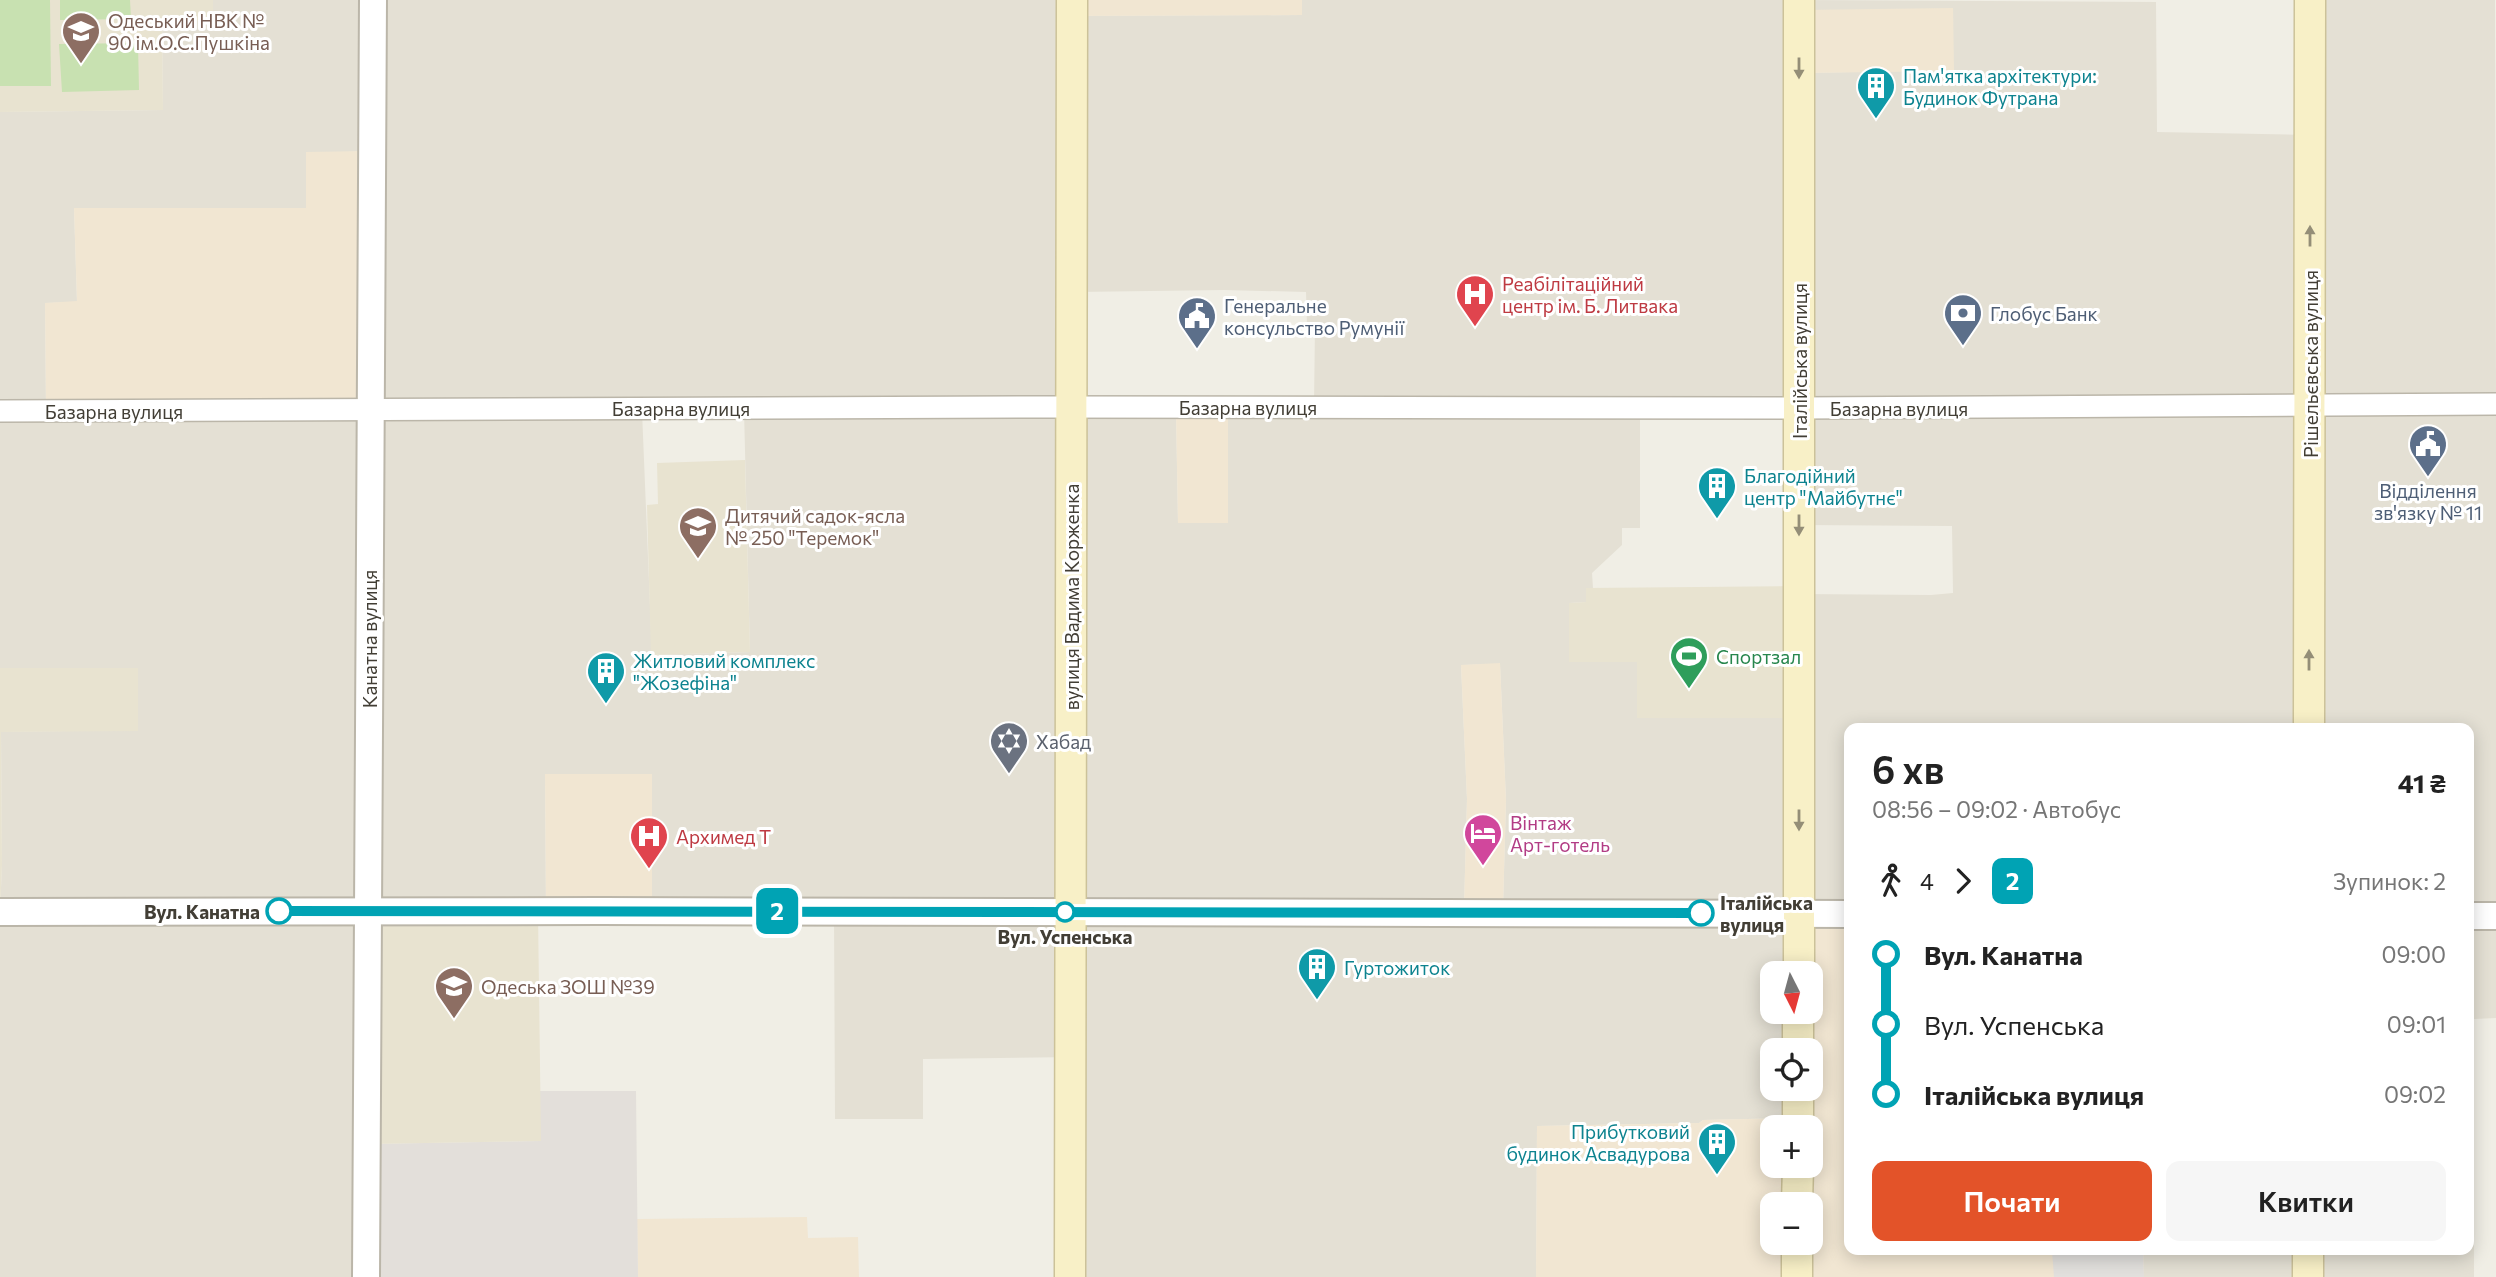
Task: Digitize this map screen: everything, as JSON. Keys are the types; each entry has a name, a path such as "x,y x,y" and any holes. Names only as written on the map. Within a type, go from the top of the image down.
{"main road":[{"name":"вулиця Вадима Корженка","path":"1070,1277 1072,0"},
{"name":"Італійська вулиця","path":"1799,0 1799,961"},
{"name":"Рішельєвська вулиця","path":"2309,723 2310,0"},
{"path":"1797,1255 1797,1277"},
{"path":"2308,1255 2308,1277"}],"street":[{"name":"Канатна вулиця","path":"366,1277 373,0"},
{"name":"Базарна вулиця","path":"0,411 2496,404"},
{"path":"0,912 1071,911 1844,914"},
{"path":"2474,916 2496,916"}],"shaded area":[{"name":"Одеський НВК № 90 ім.О.С.Пушкіна","path":"0,0 213,0 213,21 162,21 163,110 0,112"},
{"path":"213,0 370,0 369,151 345,152 306,209 74,208 77,302 45,303 46,408 0,408 0,112 163,110 162,20 213,21"},
{"path":"375,0 1064,0 1072,404 372,409"},
{"path":"1066,0 1302,0 1302,15 1066,16"},
{"path":"1302,0 1797,0 1794,405 1314,405 1315,326 1307,325 1306,292 1076,292 1066,16 1301,15"},
{"path":"1802,0 2156,2 2157,132 2307,135 2309,405 1799,406 1803,73 1954,70 1802,10"},
{"path":"2312,0 2495,0 2496,402 2311,405"},
{"path":"1953,8 1954,71 1803,73 1802,10"},
{"path":"369,151 370,406 46,408 45,303 77,301 74,208 306,208 306,152"},
{"path":"2312,407 2496,407 2496,912 2474,912 2474,723 2311,723"},
{"path":"2308,408 2308,723 1844,723 1844,906 1802,905 1800,594 1953,593 1952,526 1801,525 1800,409"},
{"path":"1079,409 1176,411 1178,523 1228,523 1228,409 1640,413 1640,528 1622,528 1622,545 1592,573 1593,588 1586,588 1586,602 1569,603 1569,662 1638,662 1637,718 1793,718 1797,905 1503,908 1506,800 1500,664 1461,665 1467,799 1464,908 1083,909"},
{"path":"1228,409 1228,523 1178,523 1176,411"},
{"path":"744,410 1073,410 1078,908 652,908 652,774 545,775 546,908 368,911 372,412 642,411 652,655 750,652"},
{"path":"369,411 366,910 0,911 1,732 138,730 137,668 0,668 0,412"},
{"name":"Дитячий садок-ясла № 250 \"Теремок\"","path":"745,460 750,652 651,655 647,505 658,504 657,463"},
{"path":"1796,586 1793,718 1637,718 1637,662 1569,662 1569,603 1586,602 1586,588"},
{"path":"1500,663 1506,800 1503,908 1464,908 1467,799 1461,665"},
{"path":"0,668 138,668 138,731 1,732 0,911"},
{"path":"545,774 652,774 652,908 546,908"},
{"path":"1796,909 1796,961 1760,961 1760,1024 1795,1024 1795,1038 1760,1038 1760,1101 1795,1101 1795,1115 1760,1115 1760,1119 1703,1120 1699,1123 1537,1126 1536,1277 1077,1277 1085,916"},
{"path":"1844,910 1844,1255 2143,1255 2144,1277 1800,1277 1807,1255 1823,1255 1823,1192 1811,1192 1811,1178 1823,1178 1823,1115 1811,1115 1811,1101 1823,1101 1823,1038 1811,1038 1811,1024 1824,1024 1824,961 1809,961 1801,911"},
{"path":"366,912 364,1277 0,1277 0,915"},
{"name":"Одеська ЗОШ №39","path":"369,912 538,913 541,1141 369,1144"},
{"path":"834,913 1070,921 1075,1057 923,1059 923,1119 835,1119"},
{"path":"2474,913 2496,913 2496,1018 2474,1019"},
{"path":"540,1091 636,1091 638,1277 367,1277 368,1144 540,1141"},
{"path":"1760,1119 1760,1178 1795,1178 1794,1192 1760,1192 1760,1255 1794,1255 1794,1277 1536,1277 1537,1126 1699,1123 1703,1120"},
{"path":"807,1217 808,1238 858,1237 859,1277 638,1277 637,1219"},
{"path":"2052,1255 2143,1255 2144,1277 2054,1277"},
{"path":"2143,1255 2306,1255 2306,1277 2144,1277"},
{"path":"2309,1255 2474,1255 2474,1277 2309,1277"}],"green space":[{"path":"0,0 50,0 51,86 0,86"},
{"path":"60,0 130,0 131,19 60,20"},
{"path":"138,43 139,90 62,92 59,44"}],"bus line":[{"name":"2","path":"279,911 1701,913"}],"place":[{"name":"Одеський НВК № 90 ім.О.С.Пушкіна","path":"81,65"},
{"name":"Пам'ятка архітектури: Будинок Футрана","path":"1876,120"},
{"name":"Реабілітаційний центр ім. Б. Литвака","path":"1475,328"},
{"name":"Глобус Банк","path":"1963,347"},
{"name":"Генеральне консульство Румунії","path":"1197,350"},
{"name":"Відділення зв'язку № 11","path":"2428,478"},
{"name":"Благодійний центр \"Майбутнє\"","path":"1717,520"},
{"name":"Дитячий садок-ясла № 250 \"Теремок\"","path":"698,560"},
{"name":"Спортзал","path":"1689,690"},
{"name":"Житловий комплекс \"Жозефіна\"","path":"606,705"},
{"name":"Хабад","path":"1009,775"},
{"name":"Вінтаж Арт-готель","path":"1483,867"},
{"name":"Архимед Т","path":"649,870"},
{"name":"Вул. Канатна","path":"279,911"},
{"name":"Вул. Успенська","path":"1065,912"},
{"name":"Італійська вулиця","path":"1701,913"},
{"name":"Гуртожиток","path":"1317,1001"},
{"name":"Одеська ЗОШ №39","path":"454,1020"},
{"name":"Прибутковий будинок Асвадурова","path":"1717,1176"}]}
